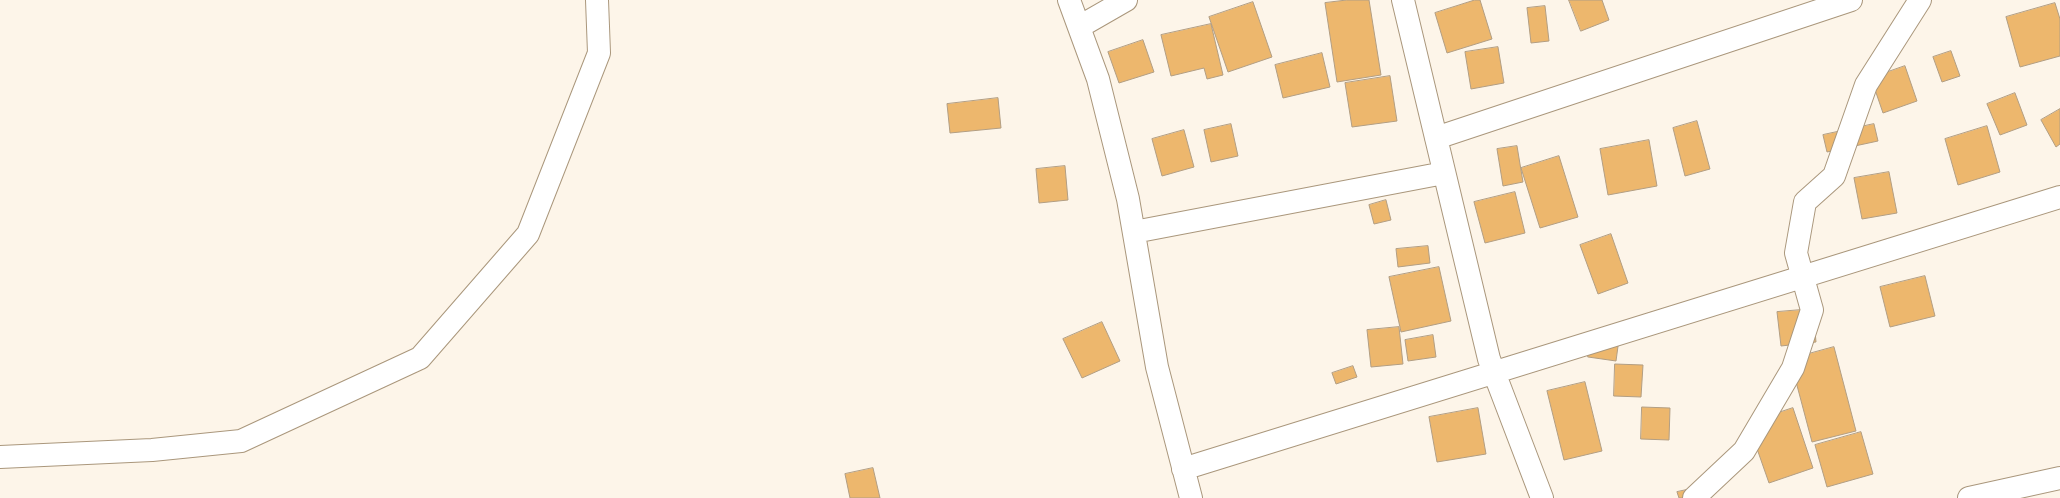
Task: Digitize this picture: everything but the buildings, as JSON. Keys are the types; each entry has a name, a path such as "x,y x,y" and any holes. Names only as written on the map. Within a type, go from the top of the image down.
{"street":[{"path":"0,457 152,450 241,441 420,358 528,234 599,53 597,0"},
{"path":"1070,0 1098,79 1128,199 1157,368 1191,498"},
{"path":"1079,27 1126,0"},
{"path":"1403,0 1489,359 1542,498"},
{"path":"1436,138 1851,0"},
{"path":"1694,498 1744,451 1793,368 1812,310 1796,253 1805,202 1834,176 1866,86 1920,0"},
{"path":"1134,232 1444,173"},
{"path":"1183,468 2060,197"},
{"path":"1969,498 2060,478"}]}
